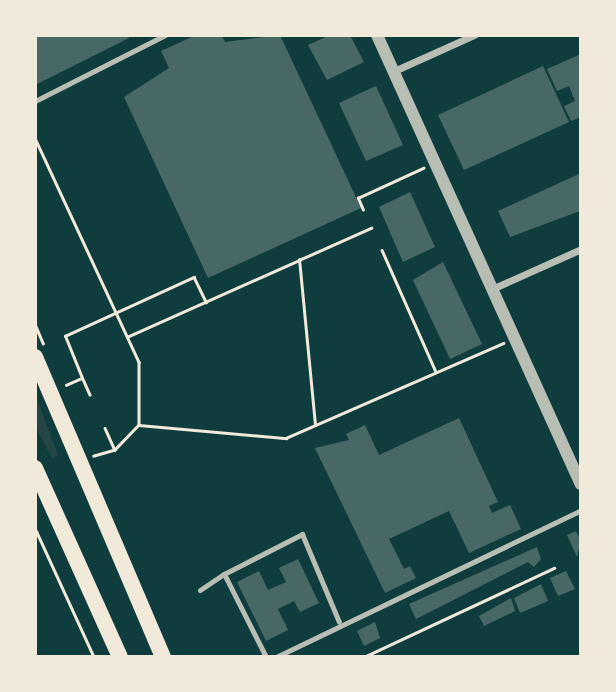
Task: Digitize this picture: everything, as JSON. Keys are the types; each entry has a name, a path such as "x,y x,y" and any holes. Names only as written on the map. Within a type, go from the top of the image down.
{"main road":[{"path":"35,357 163,657"},
{"path":"35,468 120,657"}],"street":[{"path":"377,35 581,484"},
{"path":"394,71 474,35"},
{"path":"494,289 581,249"}],"lane":[{"path":"35,101 165,35"},
{"path":"276,657 339,622 581,510"},
{"path":"200,590 224,574 302,534 339,622"},
{"path":"224,574 267,657"}],"path":[{"path":"35,138 139,362 139,425 115,450 88,458"},
{"path":"363,210 358,198 436,163"},
{"path":"127,337 371,228"},
{"path":"382,250 436,373"},
{"path":"299,260 315,426"},
{"path":"90,395 65,336 194,277 206,302"},
{"path":"139,425 286,438 516,338"},
{"path":"60,388 82,378"},
{"path":"105,428 115,450"},
{"path":"35,528 94,657"},
{"path":"365,657 554,568"}],"shaded area":[{"path":"35,394 58,455 52,458 35,426"}],"building":[{"path":"35,35 127,35 129,38 35,85"},
{"path":"196,35 221,35 225,42 280,35 361,208 208,278 124,97 169,68 161,51"},
{"path":"330,35 350,35 364,62 327,80 308,45"},
{"path":"581,54 581,117 571,121 564,106 575,101 569,86 557,91 547,69"},
{"path":"543,66 569,122 464,170 438,115"},
{"path":"376,86 403,145 366,161 339,103"},
{"path":"581,173 580,211 510,237 498,211"},
{"path":"410,192 435,247 403,262 379,207"},
{"path":"443,262 482,344 450,359 413,280"},
{"path":"459,418 498,502 489,506 492,513 510,505 521,529 469,553 449,511 389,539 404,569 410,566 416,578 385,593 315,448 349,440 346,434 365,425 379,455"},
{"path":"576,531 581,541 577,557 567,535"},
{"path":"537,547 541,559 534,567 528,562 416,619 409,604"},
{"path":"298,559 319,603 300,612 294,601 278,609 288,630 266,641 237,582 259,571 268,590 286,582 279,568"},
{"path":"566,571 575,589 558,596 550,578"},
{"path":"541,584 548,601 520,613 514,598"},
{"path":"511,598 515,611 484,626 479,616"},
{"path":"375,622 380,638 364,646 357,631"}]}
